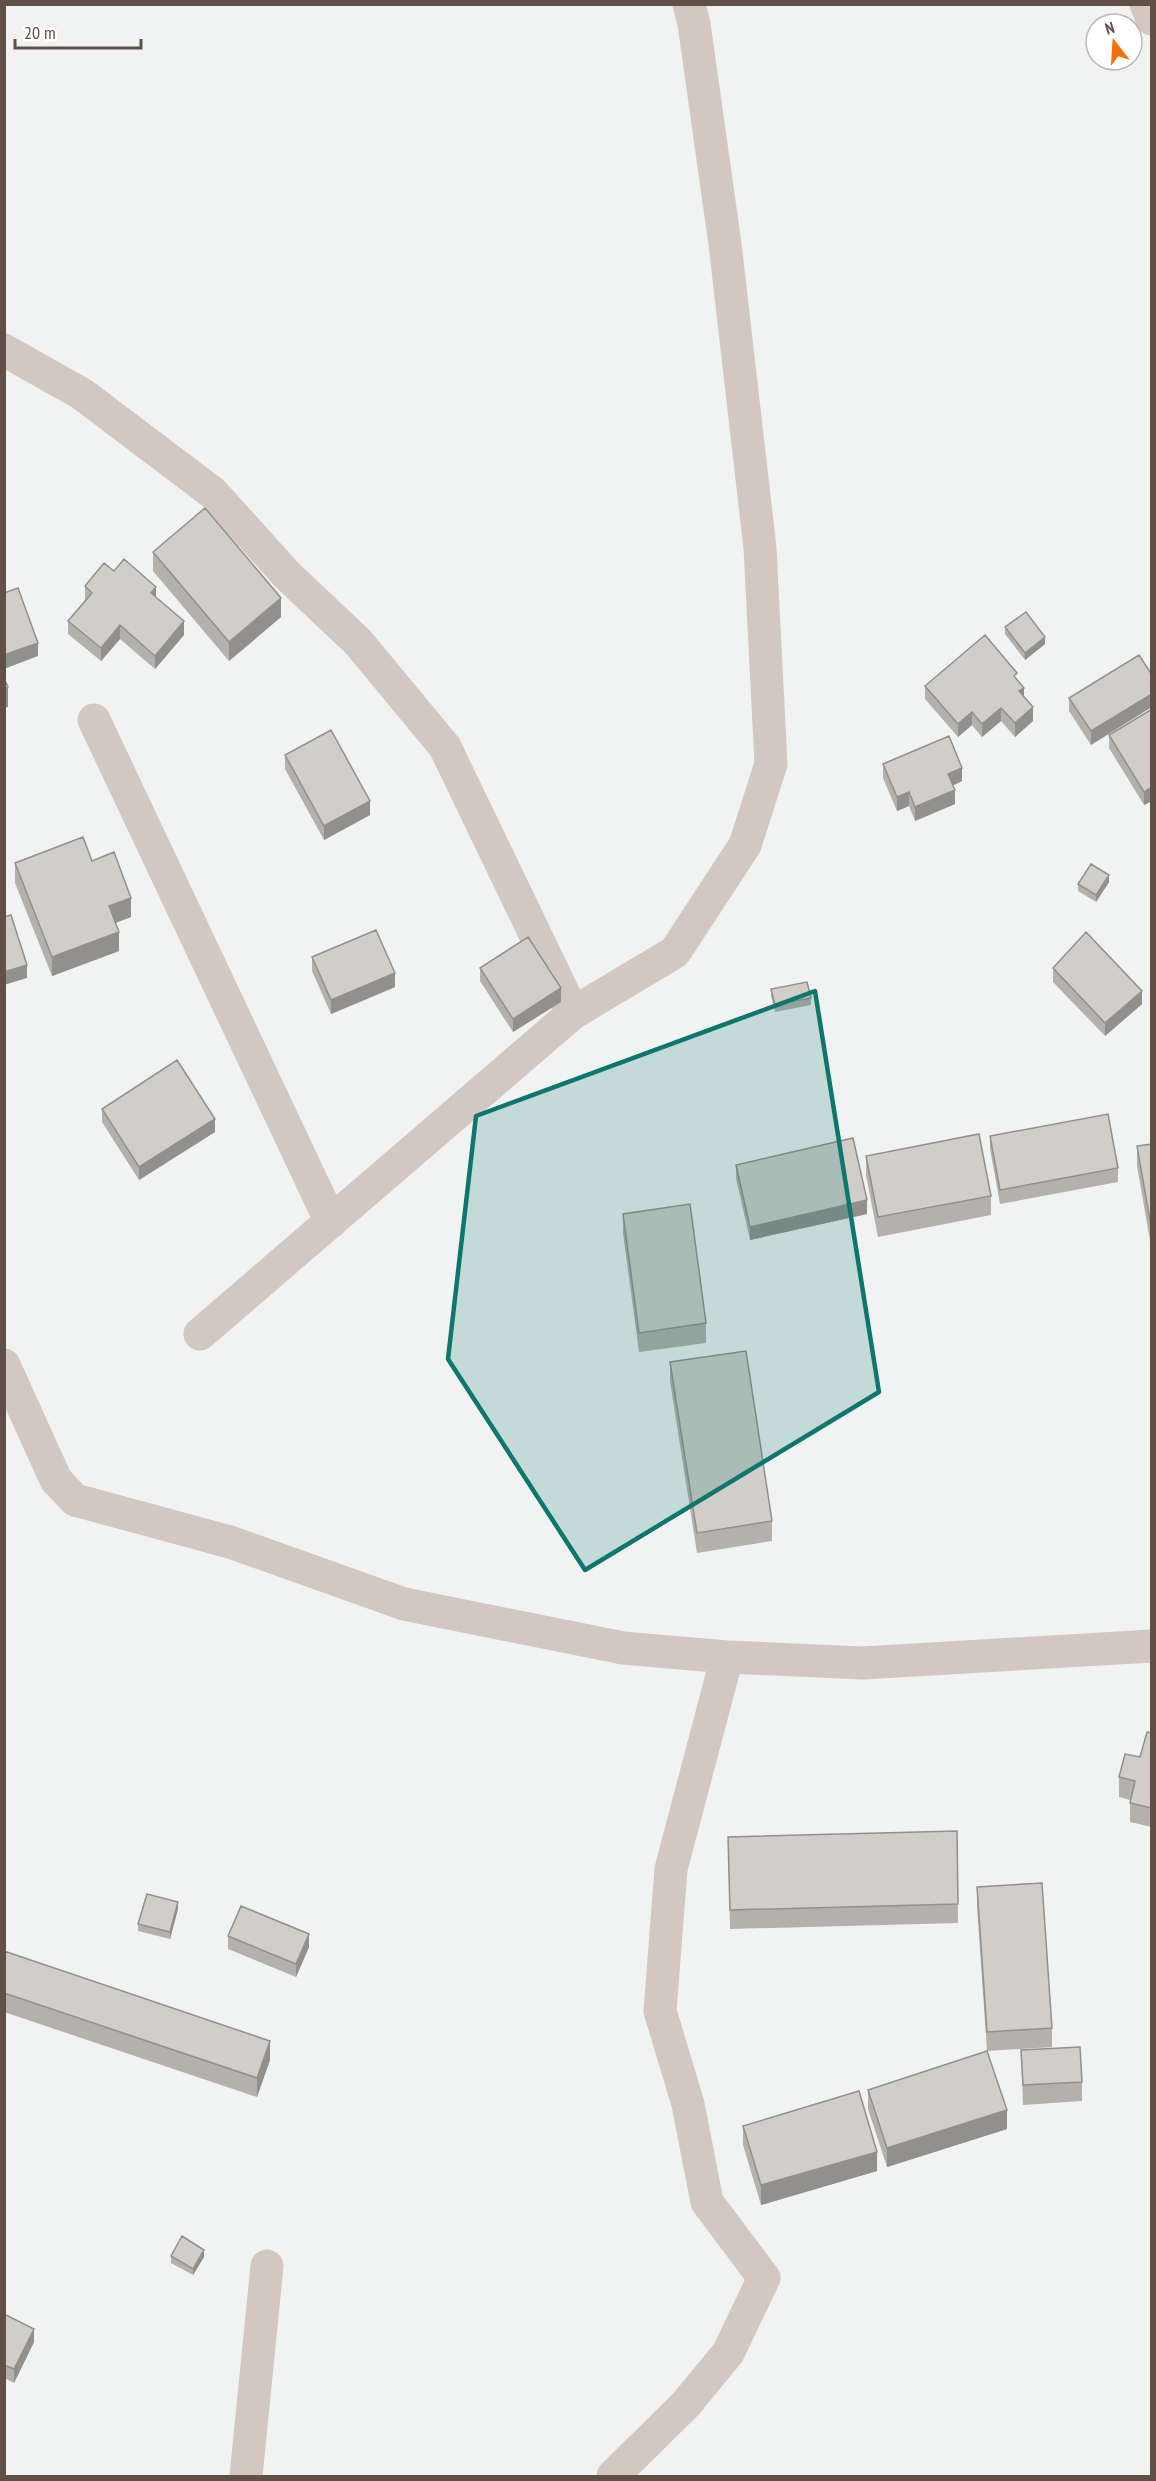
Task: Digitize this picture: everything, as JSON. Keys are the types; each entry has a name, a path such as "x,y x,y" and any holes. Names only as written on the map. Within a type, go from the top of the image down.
{"street":[{"path":"200,1334 573,1013 675,952 745,845 771,764 760,548 725,244 694,24 689,4"},
{"path":"1146,4 1152,19"},
{"path":"4,350 82,394 213,493 287,575 358,642 446,747 573,1013"},
{"path":"94,720 331,1222"},
{"path":"4,1365 56,1480 75,1500 230,1542 404,1604 623,1648 727,1657 863,1663 1152,1646"},
{"path":"613,2476 686,2403 728,2353 764,2278 707,2202 688,2104 660,2011 671,1869 727,1657"},
{"path":"246,2476 267,2266"}],"highlighted area":[{"path":"815,991 879,1392 585,1570 448,1359 476,1116"}],"building":[{"path":"205,508 281,598 229,642 153,552"},
{"path":"124,559 156,587 151,593 184,621 155,656 120,625 101,648 68,621 92,593 85,586 104,563 114,571"},
{"path":"18,588 38,643 4,655 4,593"},
{"path":"1026,612 1045,637 1025,653 1005,627"},
{"path":"985,635 1017,673 1014,676 1024,688 1019,691 1033,707 1015,723 1001,708 982,724 972,712 958,724 925,686"},
{"path":"1139,655 1152,675 1152,694 1091,731 1069,698"},
{"path":"1152,709 1152,787 1144,792 1109,735"},
{"path":"331,730 370,801 324,826 285,755"},
{"path":"949,736 962,768 948,774 955,790 915,807 909,792 897,797 883,764"},
{"path":"83,837 92,861 114,852 131,898 109,906 119,932 52,957 15,863"},
{"path":"1091,864 1109,875 1096,895 1078,884"},
{"path":"11,915 27,965 4,972 4,917"},
{"path":"376,930 395,973 331,1000 312,957"},
{"path":"1086,932 1142,991 1105,1023 1053,968"},
{"path":"528,937 561,988 513,1019 480,968"},
{"path":"807,982 811,998 775,1005 771,989"},
{"path":"177,1060 215,1119 139,1167 102,1109"},
{"path":"1108,1114 1118,1168 1000,1190 990,1136"},
{"path":"979,1134 991,1196 878,1217 866,1156"},
{"path":"853,1138 867,1200 750,1227 736,1165"},
{"path":"1152,1144 1152,1232 1137,1146"},
{"path":"690,1204 706,1323 639,1333 623,1214"},
{"path":"746,1351 772,1521 697,1533 670,1362"},
{"path":"1147,1732 1152,1733 1152,1808 1130,1803 1135,1781 1119,1777 1125,1754 1140,1757"},
{"path":"957,1831 958,1904 730,1910 728,1837"},
{"path":"1042,1883 1052,2028 987,2032 977,1887"},
{"path":"147,1894 178,1902 170,1932 138,1924"},
{"path":"241,1906 309,1934 296,1964 228,1936"},
{"path":"4,1951 270,2041 257,2078 4,1993"},
{"path":"1080,2047 1082,2082 1023,2085 1021,2050"},
{"path":"987,2051 1007,2110 887,2148 868,2090"},
{"path":"859,2091 877,2152 761,2185 743,2126"},
{"path":"182,2236 204,2250 193,2269 171,2256"},
{"path":"4,2314 34,2329 14,2369 4,2365"}]}
